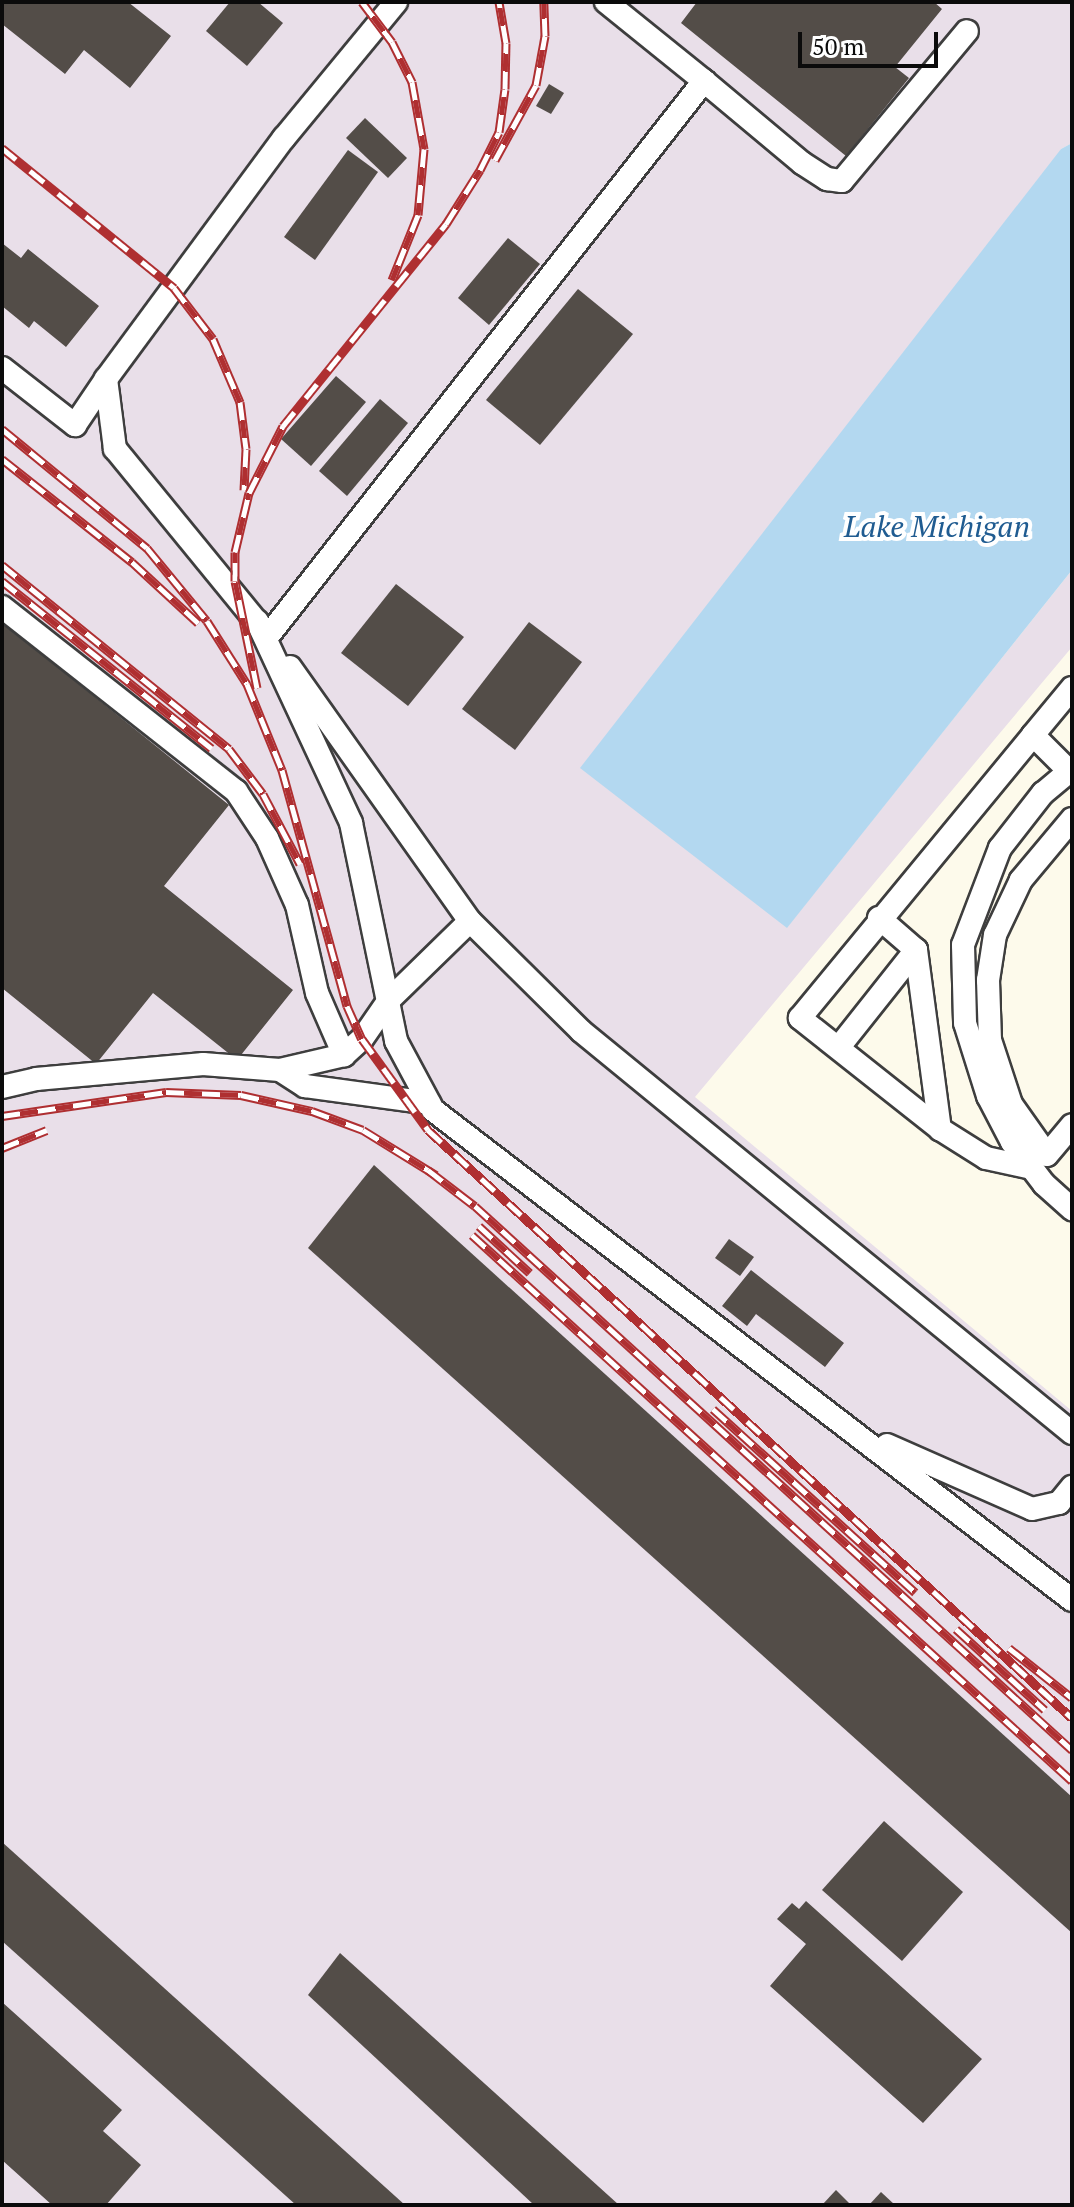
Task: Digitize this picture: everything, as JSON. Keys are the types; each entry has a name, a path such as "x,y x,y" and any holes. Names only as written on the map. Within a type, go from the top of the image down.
{"street":[{"path":"2,368 75,425 284,138 396,2"},
{"path":"606,2 802,163 842,181 967,31"},
{"path":"262,628 704,81"},
{"path":"106,379 115,449 262,628 470,921 581,1031 1072,1433"},
{"path":"2,607 236,791 267,838 297,905 317,993 344,1055"},
{"path":"262,628 351,823 396,1041 429,1103 840,1425 1072,1600"},
{"path":"1032,1168 986,1158 940,1129 800,1018 879,918 1072,688"},
{"path":"1033,735 1071,770 1043,793 1000,848 963,945 965,1023 988,1096 1032,1168 1072,1209"},
{"path":"1072,819 1021,880 995,935 988,980 990,1040 1011,1104 1047,1155 1072,1125"},
{"path":"879,918 916,950 940,1129"},
{"path":"2,1087 36,1079 203,1064 280,1070 344,1055 362,1039 389,1000 470,921"},
{"path":"839,1047 916,950"},
{"path":"280,1070 305,1086 429,1103"},
{"path":"840,1425 1032,1509 1059,1503 1072,1487"}],"shaded area":[{"path":"2,2 1072,2 1072,143 1061,149 787,927 1072,570 1072,647 695,1097 1072,1411 1072,2205 2,2205"}],"water":[{"name":"Lake Michigan","path":"1072,143 1072,570 787,928 580,768 1061,149"}],"building":[{"path":"2,2 128,2 171,36 130,88 84,50 65,74 2,24"},
{"path":"230,2 258,2 283,23 247,66 206,31"},
{"path":"697,2 934,2 942,9 895,67 909,78 846,156 681,23"},
{"path":"549,84 564,93 551,114 536,106"},
{"path":"365,118 407,158 388,178 346,138"},
{"path":"348,150 378,172 315,260 284,237"},
{"path":"508,238 540,264 489,325 458,298"},
{"path":"2,243 21,258 28,249 99,306 66,347 34,321 29,328 2,306"},
{"path":"578,289 633,334 540,445 486,400"},
{"path":"336,376 366,402 311,466 281,439"},
{"path":"380,399 408,423 347,496 319,471"},
{"path":"396,584 464,637 408,706 341,653"},
{"path":"2,622 229,805 164,886 293,990 237,1060 153,993 96,1064 2,988"},
{"path":"529,622 582,662 515,750 462,709"},
{"path":"374,1165 1072,1797 1072,1933 308,1248"},
{"path":"729,1239 754,1257 740,1276 715,1258"},
{"path":"751,1270 844,1343 825,1367 756,1314 747,1326 722,1306"},
{"path":"884,1821 963,1892 902,1961 822,1890"},
{"path":"2,1842 405,2205 296,2205 2,1941"},
{"path":"806,1901 982,2059 923,2123 770,1986 806,1944 777,1919 792,1903 799,1909"},
{"path":"340,1953 619,2205 534,2205 308,1995"},
{"path":"2,2002 122,2110 103,2131 141,2165 106,2205 52,2205 2,2160"},
{"path":"836,2190 851,2205 822,2205"},
{"path":"881,2192 895,2205 869,2205"}],"railway":[{"path":"362,2 392,42 412,82 424,149 418,215 392,280"},
{"path":"257,688 235,581 235,552 249,493 283,426 446,224 480,170 499,132 505,89 506,43 499,2"},
{"path":"495,160 536,85 545,36 544,2"},
{"path":"2,148 174,288 213,339 240,402 246,449 244,490"},
{"path":"2,429 147,548 207,621 247,684 282,770 347,1006 362,1039 428,1130 1072,1718"},
{"path":"2,459 132,562 198,623"},
{"path":"2,565 229,749 263,794 300,864"},
{"path":"2,581 211,748"},
{"path":"2,1116 166,1092 241,1095 312,1111 363,1130 436,1175"},
{"path":"2,1148 47,1130"},
{"path":"428,1170 475,1206 1072,1750"},
{"path":"479,1226 530,1273"},
{"path":"472,1235 1072,1781"},
{"path":"713,1409 915,1592"},
{"path":"956,1629 1045,1710"},
{"path":"1009,1648 1072,1698"}]}
